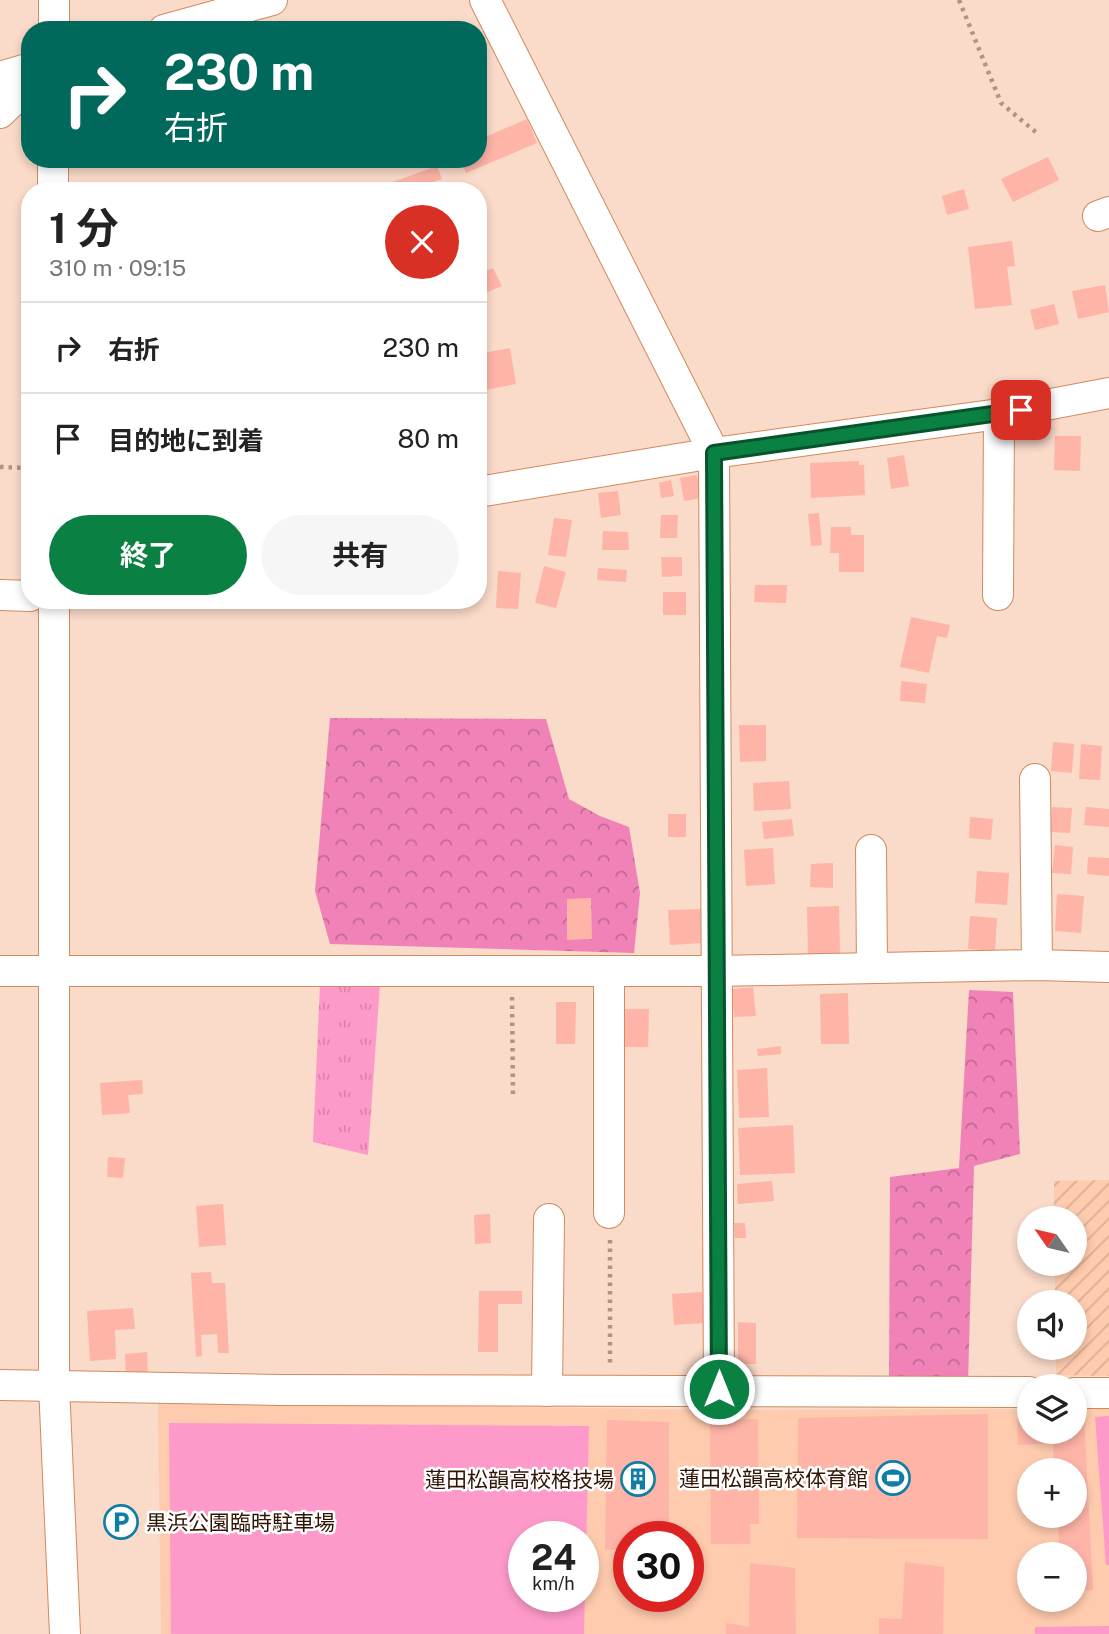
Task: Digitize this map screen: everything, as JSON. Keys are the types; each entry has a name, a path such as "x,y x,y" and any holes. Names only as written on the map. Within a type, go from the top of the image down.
{"street":[{"path":"54,0 54,21"},
{"path":"196,21 272,0"},
{"path":"485,0 714,453 719,1389"},
{"path":"0,77 21,71"},
{"path":"0,113 21,93"},
{"path":"487,491 714,453 999,414 1109,393"},
{"path":"998,595 999,414"},
{"path":"0,595 21,596"},
{"path":"54,609 54,1385 65,1634"},
{"path":"1035,779 1037,965"},
{"path":"871,850 872,968"},
{"path":"0,971 716,971 1037,965 1109,967"},
{"path":"610,971 610,1213"},
{"path":"547,1391 549,1219"},
{"path":"0,1385 547,1391 719,1389 1017,1392"},
{"path":"1087,1393 1109,1393"}],"path":[{"path":"960,0 1002,103 1038,134"},
{"path":"0,467 21,468"},
{"path":"511,971 513,1094"},
{"path":"610,1213 610,1390"}],"shaded area":[{"path":"1109,1180 1109,1376 1056,1374 1056,1360 1087,1360 1087,1290 1055,1290 1055,1276 1087,1276 1087,1206 1054,1206 1054,1181"},
{"path":"158,1402 719,1410 1017,1409 1017,1444 1087,1444 1087,1408 1109,1408 1109,1634 161,1634"}],"green space":[{"path":"330,718 546,719 569,799 600,816 629,827 640,893 634,953 330,944 315,891"},
{"path":"380,984 368,1155 313,1142 320,985"},
{"path":"969,990 1013,992 1020,1154 974,1166 968,1383 889,1381 890,1177 959,1168"},
{"path":"1109,1416 1109,1565 1106,1565 1095,1417"},
{"path":"169,1423 589,1426 587,1521 508,1521 508,1612 585,1612 584,1634 171,1634"},
{"path":"1109,1626 1109,1634 1035,1634 1035,1627"}],"building":[{"path":"527,119 537,143 487,164 487,136"},
{"path":"1048,157 1059,180 1013,202 1001,179"},
{"path":"431,168 438,168 442,179 433,182 393,182"},
{"path":"464,168 478,168 466,173"},
{"path":"964,189 969,209 947,215 942,196"},
{"path":"1012,241 1015,266 1007,267 1012,305 975,309 968,247"},
{"path":"493,268 502,286 487,292 487,270"},
{"path":"1105,285 1109,312 1078,319 1072,291"},
{"path":"1054,304 1059,324 1035,330 1030,310"},
{"path":"510,348 516,384 487,390 487,352"},
{"path":"1055,436 1081,436 1080,471 1054,470"},
{"path":"904,455 909,486 891,489 887,458"},
{"path":"859,461 859,465 864,465 865,495 811,498 810,463"},
{"path":"697,475 701,498 684,501 680,478"},
{"path":"671,480 674,496 661,498 659,483"},
{"path":"618,491 621,515 601,518 598,493"},
{"path":"819,513 822,545 811,546 808,514"},
{"path":"661,515 678,515 677,538 660,538"},
{"path":"554,518 572,520 566,557 548,555"},
{"path":"831,527 851,527 851,535 864,535 864,572 839,572 839,553 830,553"},
{"path":"603,531 628,532 629,550 602,550"},
{"path":"661,557 682,557 682,576 662,577"},
{"path":"544,566 566,572 556,608 535,603"},
{"path":"598,568 627,570 626,582 597,580"},
{"path":"498,571 521,573 518,609 496,608"},
{"path":"755,585 787,585 786,603 754,602"},
{"path":"663,592 686,592 686,615 663,615"},
{"path":"911,617 950,625 947,638 937,636 929,673 900,667"},
{"path":"901,681 927,684 925,703 900,701"},
{"path":"739,725 766,725 766,761 740,762"},
{"path":"1053,742 1074,744 1072,773 1051,771"},
{"path":"1081,744 1102,746 1100,780 1079,779"},
{"path":"789,781 791,809 754,811 753,783"},
{"path":"1052,807 1072,808 1070,833 1050,832"},
{"path":"1086,807 1109,809 1109,827 1084,825"},
{"path":"668,814 686,814 686,837 668,837"},
{"path":"970,817 993,819 991,840 969,838"},
{"path":"792,819 794,836 764,839 762,822"},
{"path":"1055,845 1073,847 1071,874 1052,873"},
{"path":"773,848 775,884 746,886 744,850"},
{"path":"1088,857 1109,858 1109,876 1087,874"},
{"path":"833,863 833,888 810,887 811,864"},
{"path":"977,871 1009,873 1007,905 975,903"},
{"path":"1057,894 1084,896 1081,933 1055,931"},
{"path":"591,898 592,939 567,940 567,899"},
{"path":"839,906 840,954 808,955 807,907"},
{"path":"701,909 702,943 670,945 668,910"},
{"path":"970,916 997,918 995,951 968,949"},
{"path":"753,987 756,1016 734,1017 732,989"},
{"path":"848,993 849,1044 821,1044 820,994"},
{"path":"556,1002 576,1002 575,1044 556,1044"},
{"path":"622,1009 649,1009 648,1047 621,1047"},
{"path":"781,1046 781,1054 758,1056 757,1049"},
{"path":"767,1068 769,1117 739,1118 737,1070"},
{"path":"142,1080 143,1094 128,1095 130,1113 102,1115 100,1083"},
{"path":"793,1125 795,1173 740,1175 738,1128"},
{"path":"108,1157 125,1158 123,1178 107,1177"},
{"path":"772,1181 774,1201 738,1204 737,1184"},
{"path":"223,1204 226,1245 199,1247 196,1206"},
{"path":"490,1214 491,1243 475,1244 474,1215"},
{"path":"734,1223 745,1223 746,1238 735,1238"},
{"path":"211,1272 212,1283 225,1283 229,1353 218,1353 217,1334 201,1335 202,1356 196,1357 191,1273"},
{"path":"479,1291 522,1291 522,1304 498,1304 498,1352 478,1352"},
{"path":"702,1292 704,1323 674,1325 672,1294"},
{"path":"133,1308 135,1329 115,1330 116,1359 90,1361 87,1311"},
{"path":"738,1322 756,1323 756,1364 738,1364"},
{"path":"147,1352 148,1376 126,1377 125,1354"},
{"name":"蓮田松韻高校体育館","path":"988,1414 988,1539 797,1538 798,1418"},
{"path":"758,1419 759,1524 750,1524 750,1544 711,1544 710,1420"},
{"name":"蓮田松韻高校格技場","path":"607,1420 669,1422 669,1521 613,1521 613,1550 605,1550"},
{"path":"1053,1444 1085,1444 1086,1458 1054,1458"},
{"path":"1087,1473 1093,1590 1087,1590 1087,1542 1059,1542 1058,1528 1087,1528"},
{"path":"905,1562 944,1567 943,1634 879,1634 879,1618 902,1619"},
{"path":"750,1563 795,1568 796,1634 726,1634 726,1623 749,1627"}],"place":[{"name":"蓮田松韻高校体育館","path":"893,1478"},
{"name":"蓮田松韻高校格技場","path":"638,1479"},
{"name":"黒浜公園臨時駐車場","path":"121,1522"}],"route":[{"path":"719,1389 716,971 718,674 714,453 1021,410"}]}
